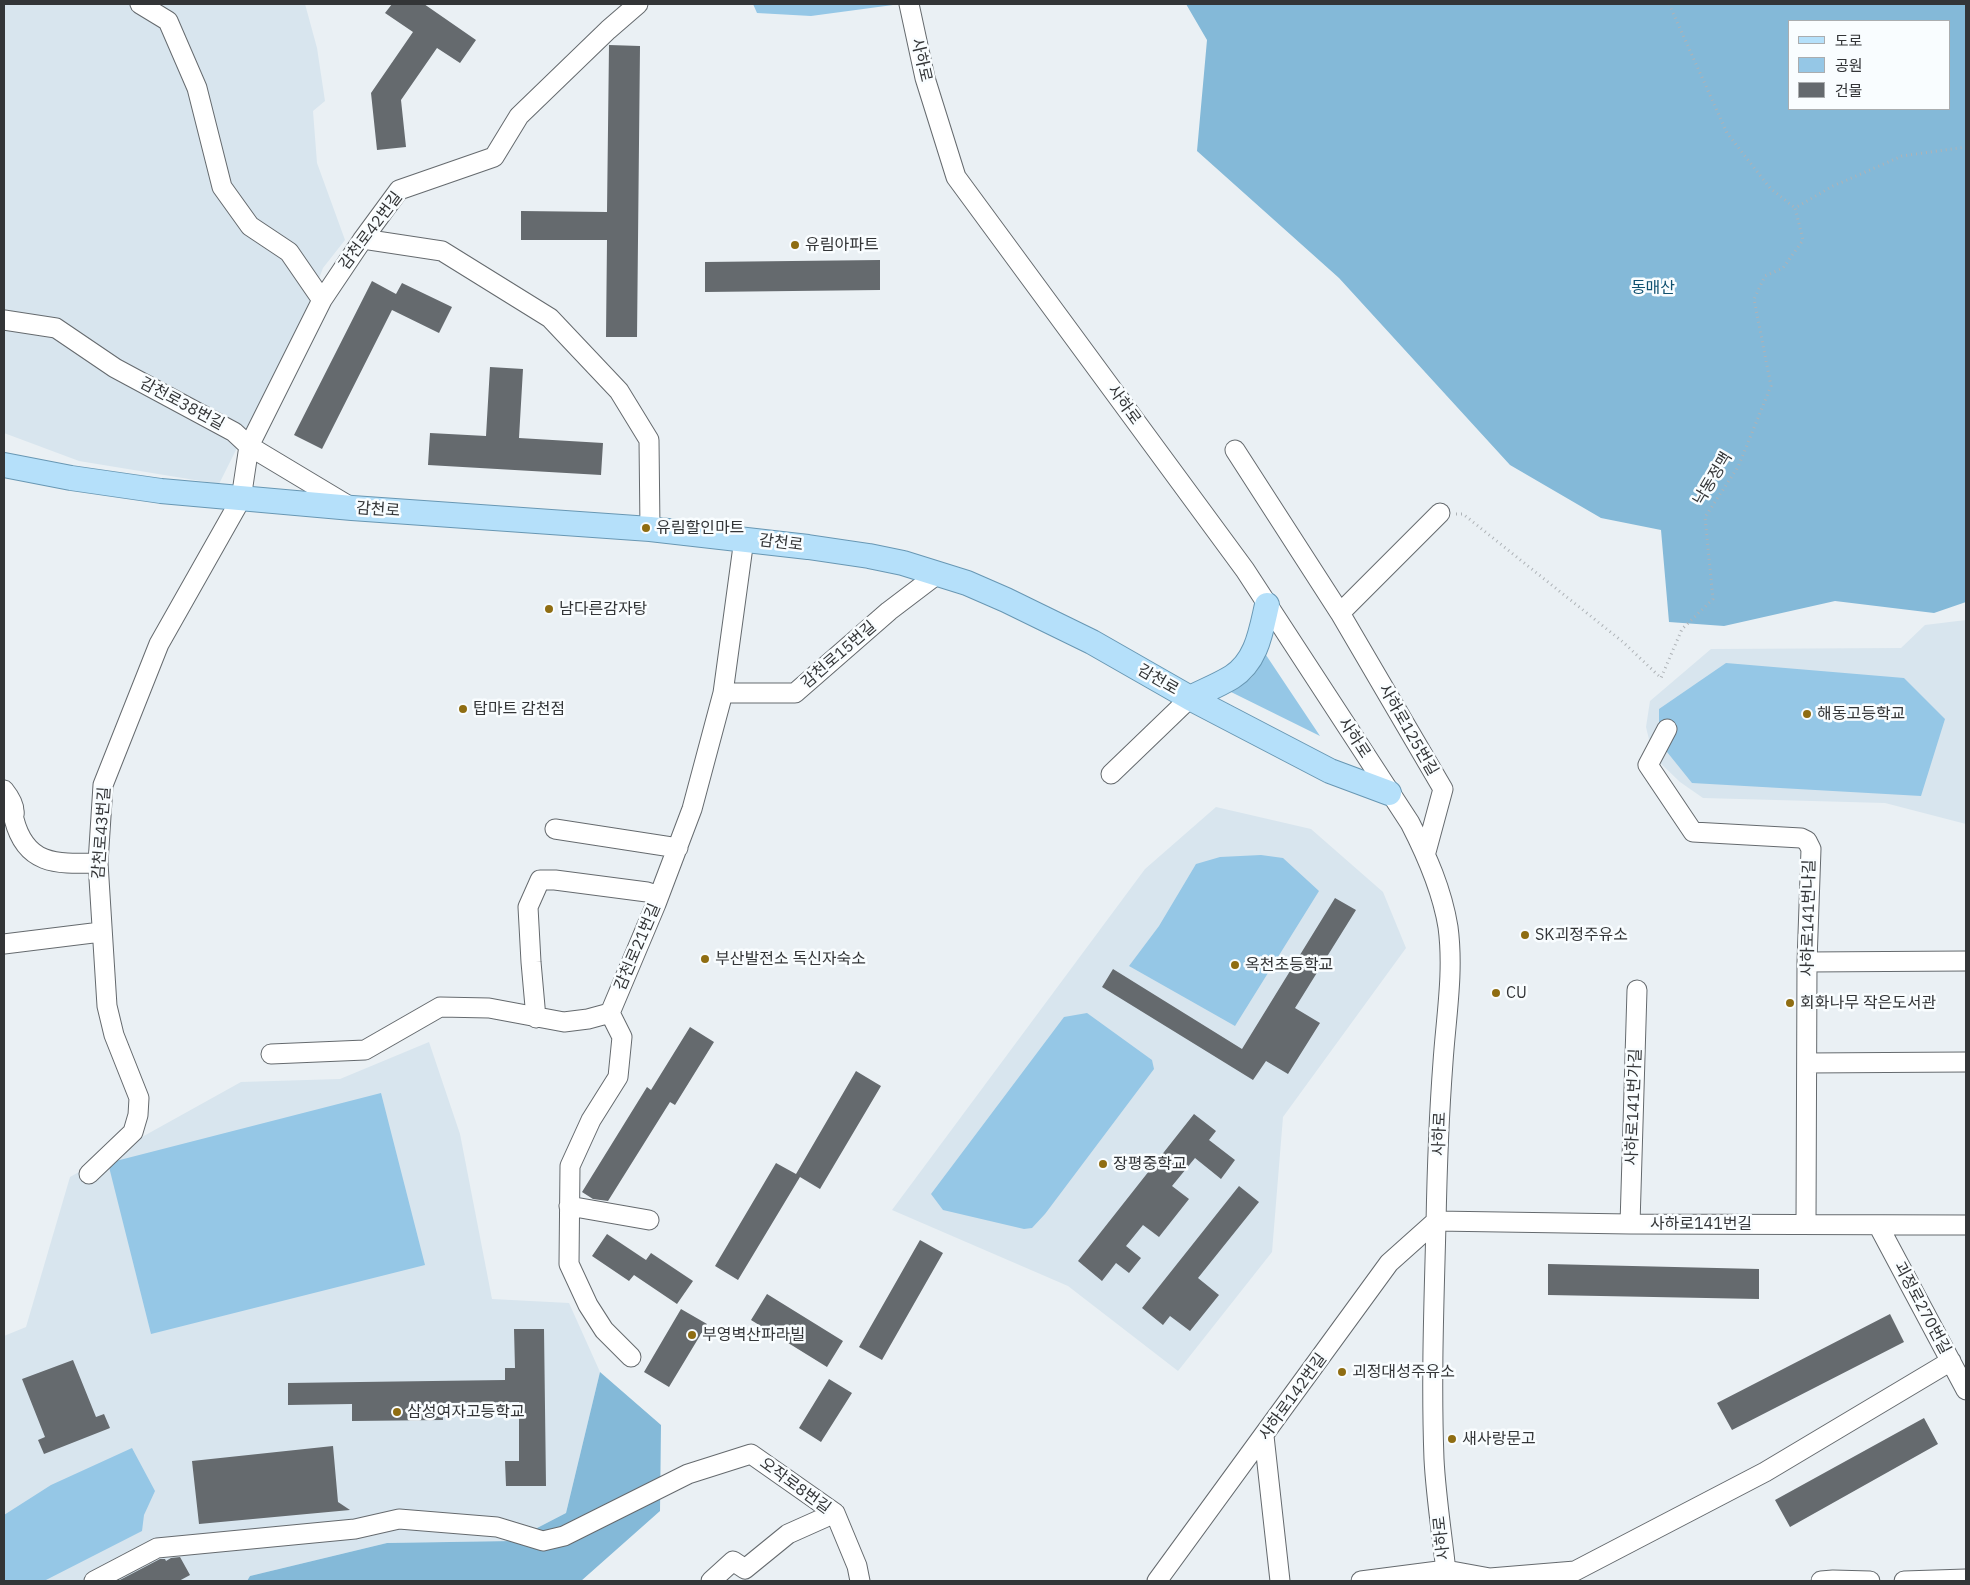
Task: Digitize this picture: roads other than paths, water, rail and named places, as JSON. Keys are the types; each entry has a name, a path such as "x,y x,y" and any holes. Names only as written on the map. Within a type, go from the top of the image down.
{"main road":[{"name":"감천로","path":"4,465 71,478 161,491 352,508 650,529 744,539 869,556 939,573 1006,600 1092,642 1190,698 1330,771 1389,793"},
{"path":"1190,698 1233,676 1244,666 1253,654 1268,605"}],"street":[{"path":"140,4 168,21 197,88 222,187 250,226 289,252 322,300"},
{"name":"감천로42번길","path":"242,499 249,446 322,300 399,190 494,157 519,116 608,30 638,4"},
{"name":"사하로","path":"909,4 924,78 956,177 1245,570 1410,823 1426,852 1443,904 1450,952 1450,987 1443,1063 1436,1221 1433,1398 1434,1460 1446,1576"},
{"path":"363,239 442,251 550,318 619,391 649,440 650,529"},
{"name":"감천로38번길","path":"4,320 56,328 114,368 234,432 249,446 352,508"},
{"name":"사하로125번길","path":"1234,450 1340,613 1442,789 1426,852"},
{"name":"감천로43번길","path":"89,1174 133,1132 140,1098 114,1035 107,1006 98,863 103,785 159,644 242,499"},
{"path":"1340,613 1440,513"},
{"name":"감천로21번길","path":"610,1013 660,896 692,810 723,693 744,539"},
{"name":"감천로15번길","path":"723,693 795,693 889,611 939,573"},
{"path":"1111,774 1190,698"},
{"name":"사하로141번나길","path":"1667,729 1648,765 1693,832 1802,838 1807,841 1811,849 1807,962 1806,1224"},
{"path":"4,790 14,809 14,817 26,846 31,852 53,862 98,863"},
{"path":"555,829 678,848"},
{"path":"536,1018 530,962 528,907 540,880 555,880 647,892 660,896"},
{"path":"4,944 101,932"},
{"path":"1807,962 1966,961"},
{"name":"사하로141번가길","path":"1630,1224 1637,990"},
{"path":"271,1054 365,1050 440,1007 489,1008 564,1022 588,1020 610,1013 622,1037 618,1077 591,1120 570,1166 569,1264 588,1305 604,1330 631,1357"},
{"path":"1807,1063 1966,1062"},
{"path":"569,1206 648,1220"},
{"name":"사하로141번길","path":"1436,1221 1630,1224 1966,1225"},
{"name":"사하로142번길","path":"1157,1581 1389,1263 1436,1221"},
{"name":"괴정로270번길","path":"1878,1225 1966,1390"},
{"path":"1361,1581 1446,1576 1490,1578 1575,1571 1765,1472 1951,1361"},
{"path":"1264,1436 1280,1581"},
{"name":"오작로8번길","path":"94,1581 158,1548 355,1529 399,1520 498,1527 543,1541 564,1536 688,1474 750,1454 835,1513 860,1581"},
{"path":"711,1581 733,1561 744,1569 788,1534 835,1513"},
{"path":"1904,1581 1966,1579"},
{"path":"1821,1581 1870,1581"}],"place":[{"name":"유림아파트","path":"795,245"},
{"name":"유림할인마트","path":"646,528"},
{"name":"남다른감자탕","path":"549,609"},
{"name":"탑마트 감천점","path":"463,709"},
{"name":"해동고등학교","path":"1807,714"},
{"name":"SK괴정주유소","path":"1525,935"},
{"name":"부산발전소 독신자숙소","path":"705,959"},
{"name":"옥천초등학교","path":"1235,965"},
{"name":"CU","path":"1496,993"},
{"name":"회화나무 작은도서관","path":"1790,1003"},
{"name":"장평중학교","path":"1103,1164"},
{"name":"부영벽산파라빌","path":"692,1335"},
{"name":"괴정대성주유소","path":"1342,1372"},
{"name":"삼성여자고등학교","path":"397,1412"},
{"name":"새사랑문고","path":"1452,1439"}],"park label":[{"name":"동매산","path":"1653,288"}]}
